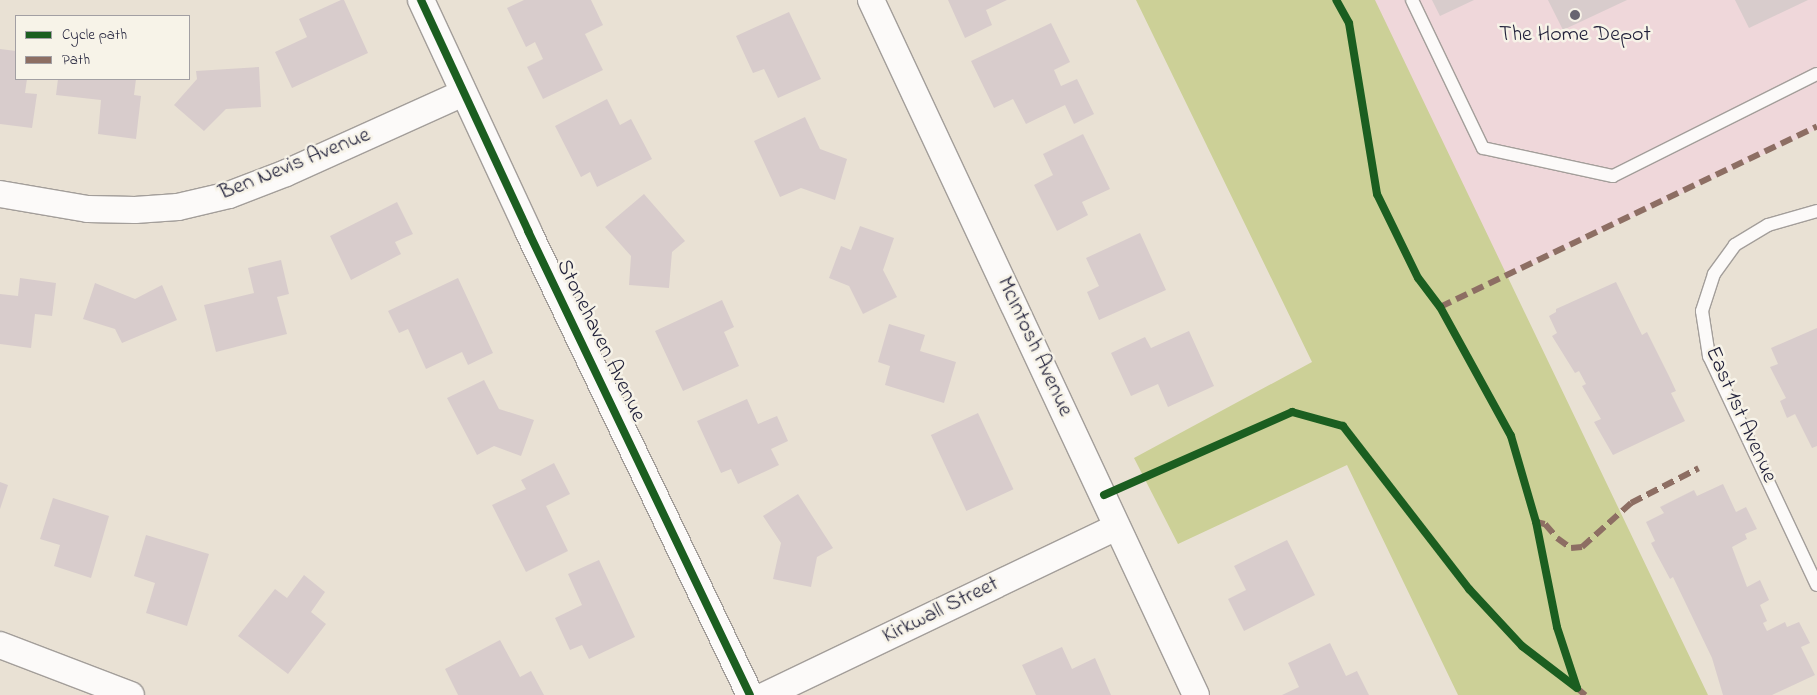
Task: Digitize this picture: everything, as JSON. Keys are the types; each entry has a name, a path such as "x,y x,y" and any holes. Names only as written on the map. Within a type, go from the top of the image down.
{"street":[{"name":"Stonehaven Avenue","path":"421,0 463,93 750,695"},
{"name":"McIntosh Avenue","path":"871,0 1100,486 1116,527 1196,695"},
{"name":"Ben Nevis Avenue","path":"0,194 88,209 135,210 178,207 229,196 286,173 463,93"},
{"name":"Kirkwall Street","path":"766,695 1116,527"},
{"path":"0,645 131,695"}],"lane":[{"path":"1412,0 1483,148 1613,176 1817,74"},
{"name":"East 1st Avenue","path":"1817,211 1768,225 1735,245 1714,274 1702,311 1709,356 1817,585"}],"shaded area":[{"path":"1373,0 1817,0 1817,129 1506,277"}],"green space":[{"path":"1136,0 1375,0 1708,695 1458,695 1347,465 1178,544 1134,458 1312,362"}],"building":[{"path":"344,0 368,53 292,88 275,52 307,37 299,19"},
{"path":"524,0 591,0 603,25 585,34 603,70 543,99 527,67 543,59 535,42 526,47 507,8"},
{"path":"948,0 1007,0 986,10 992,25 965,38"},
{"name":"The Home Depot","path":"1432,0 1474,0 1440,16"},
{"name":"The Home Depot","path":"1548,0 1627,0 1563,30"},
{"path":"1735,0 1808,0 1749,28"},
{"path":"789,12 821,79 778,98 764,69 753,73 736,36"},
{"path":"1051,23 1070,62 1054,70 1061,86 1077,79 1094,114 1074,124 1065,105 1026,124 1013,99 994,108 971,61"},
{"path":"0,49 15,51 15,80 27,80 25,93 37,94 32,128 0,124"},
{"path":"259,67 261,107 226,109 204,131 174,105 197,79 196,71"},
{"path":"58,80 136,80 134,95 141,96 136,139 98,134 101,100 56,95"},
{"path":"607,99 620,125 631,119 652,159 597,187 590,172 581,177 555,126"},
{"path":"805,117 820,149 847,159 835,200 801,188 780,197 754,141"},
{"path":"1083,134 1110,189 1082,202 1088,215 1057,231 1034,185 1053,175 1043,154"},
{"path":"644,194 685,241 672,252 669,288 629,285 631,256 605,227"},
{"path":"397,202 413,234 395,242 401,254 351,280 330,236"},
{"path":"860,226 894,238 883,270 897,297 863,314 849,286 829,278 841,246 851,250"},
{"path":"1140,233 1166,290 1099,320 1087,292 1099,286 1086,258"},
{"path":"281,260 289,294 277,297 287,334 216,352 204,305 254,293 248,268"},
{"path":"20,278 56,283 52,316 35,314 31,348 0,344 0,294 18,296"},
{"path":"458,278 493,353 468,365 462,352 426,369 408,329 399,333 388,311"},
{"path":"1616,282 1642,335 1647,332 1669,376 1676,391 1671,393 1685,421 1613,455 1594,422 1601,419 1582,386 1586,384 1579,371 1575,373 1552,336 1557,333 1549,316 1556,312 1556,309"},
{"path":"95,283 135,299 162,285 177,320 122,343 115,329 83,319"},
{"path":"722,300 734,327 724,332 739,366 683,391 655,331"},
{"path":"889,324 925,335 920,351 956,362 944,403 885,385 890,366 878,362"},
{"path":"1817,328 1817,446 1812,448 1795,414 1787,418 1780,401 1786,398 1770,367 1778,364 1771,348"},
{"path":"1189,331 1214,386 1168,407 1158,384 1131,396 1111,353 1145,337 1151,348"},
{"path":"484,380 499,409 534,420 521,456 494,446 477,455 447,398"},
{"path":"747,399 758,424 777,416 788,441 771,449 779,465 738,484 731,469 721,473 697,421"},
{"path":"978,413 1013,489 966,511 931,435"},
{"path":"554,463 570,494 546,506 568,551 526,572 492,505 526,489 521,480"},
{"path":"0,482 8,485 0,509"},
{"path":"1723,484 1736,512 1746,507 1757,529 1745,534 1747,539 1732,547 1747,587 1760,580 1769,600 1760,605 1767,621 1763,623 1767,631 1785,622 1787,627 1799,622 1810,643 1801,647 1815,675 1772,695 1723,695 1712,658 1673,577 1670,579 1651,543 1655,541 1646,522 1664,513 1660,507 1694,490 1697,496"},
{"path":"798,494 833,548 817,557 811,587 773,579 781,543 763,516"},
{"path":"53,498 109,516 91,578 54,566 60,545 40,539"},
{"path":"146,535 209,554 187,626 146,613 155,583 134,576"},
{"path":"1287,540 1315,595 1244,631 1228,599 1246,590 1234,566"},
{"path":"599,560 635,637 589,659 582,645 570,650 555,618 582,605 568,574"},
{"path":"304,575 325,592 311,612 326,624 288,674 238,636 275,589 287,598"},
{"path":"500,640 520,677 531,671 544,695 458,695 445,669"},
{"path":"1330,643 1346,676 1357,671 1369,695 1282,695 1299,687 1288,663"},
{"path":"1062,647 1072,669 1095,658 1111,695 1036,695 1022,665"}],"marked path":[{"path":"1440,307 1817,126"},
{"path":"1536,522 1545,524 1557,538 1571,548 1582,547 1631,503 1699,468"},
{"path":"1577,688 1585,695"}],"cycle path":[{"path":"421,0 528,231 750,695"},
{"path":"1104,495 1292,412 1343,426 1469,589 1522,646 1577,688 1557,627 1536,522 1511,436 1440,307 1418,278 1377,194 1349,23 1336,0"}],"place":[{"name":"The Home Depot","path":"1575,15"}]}
